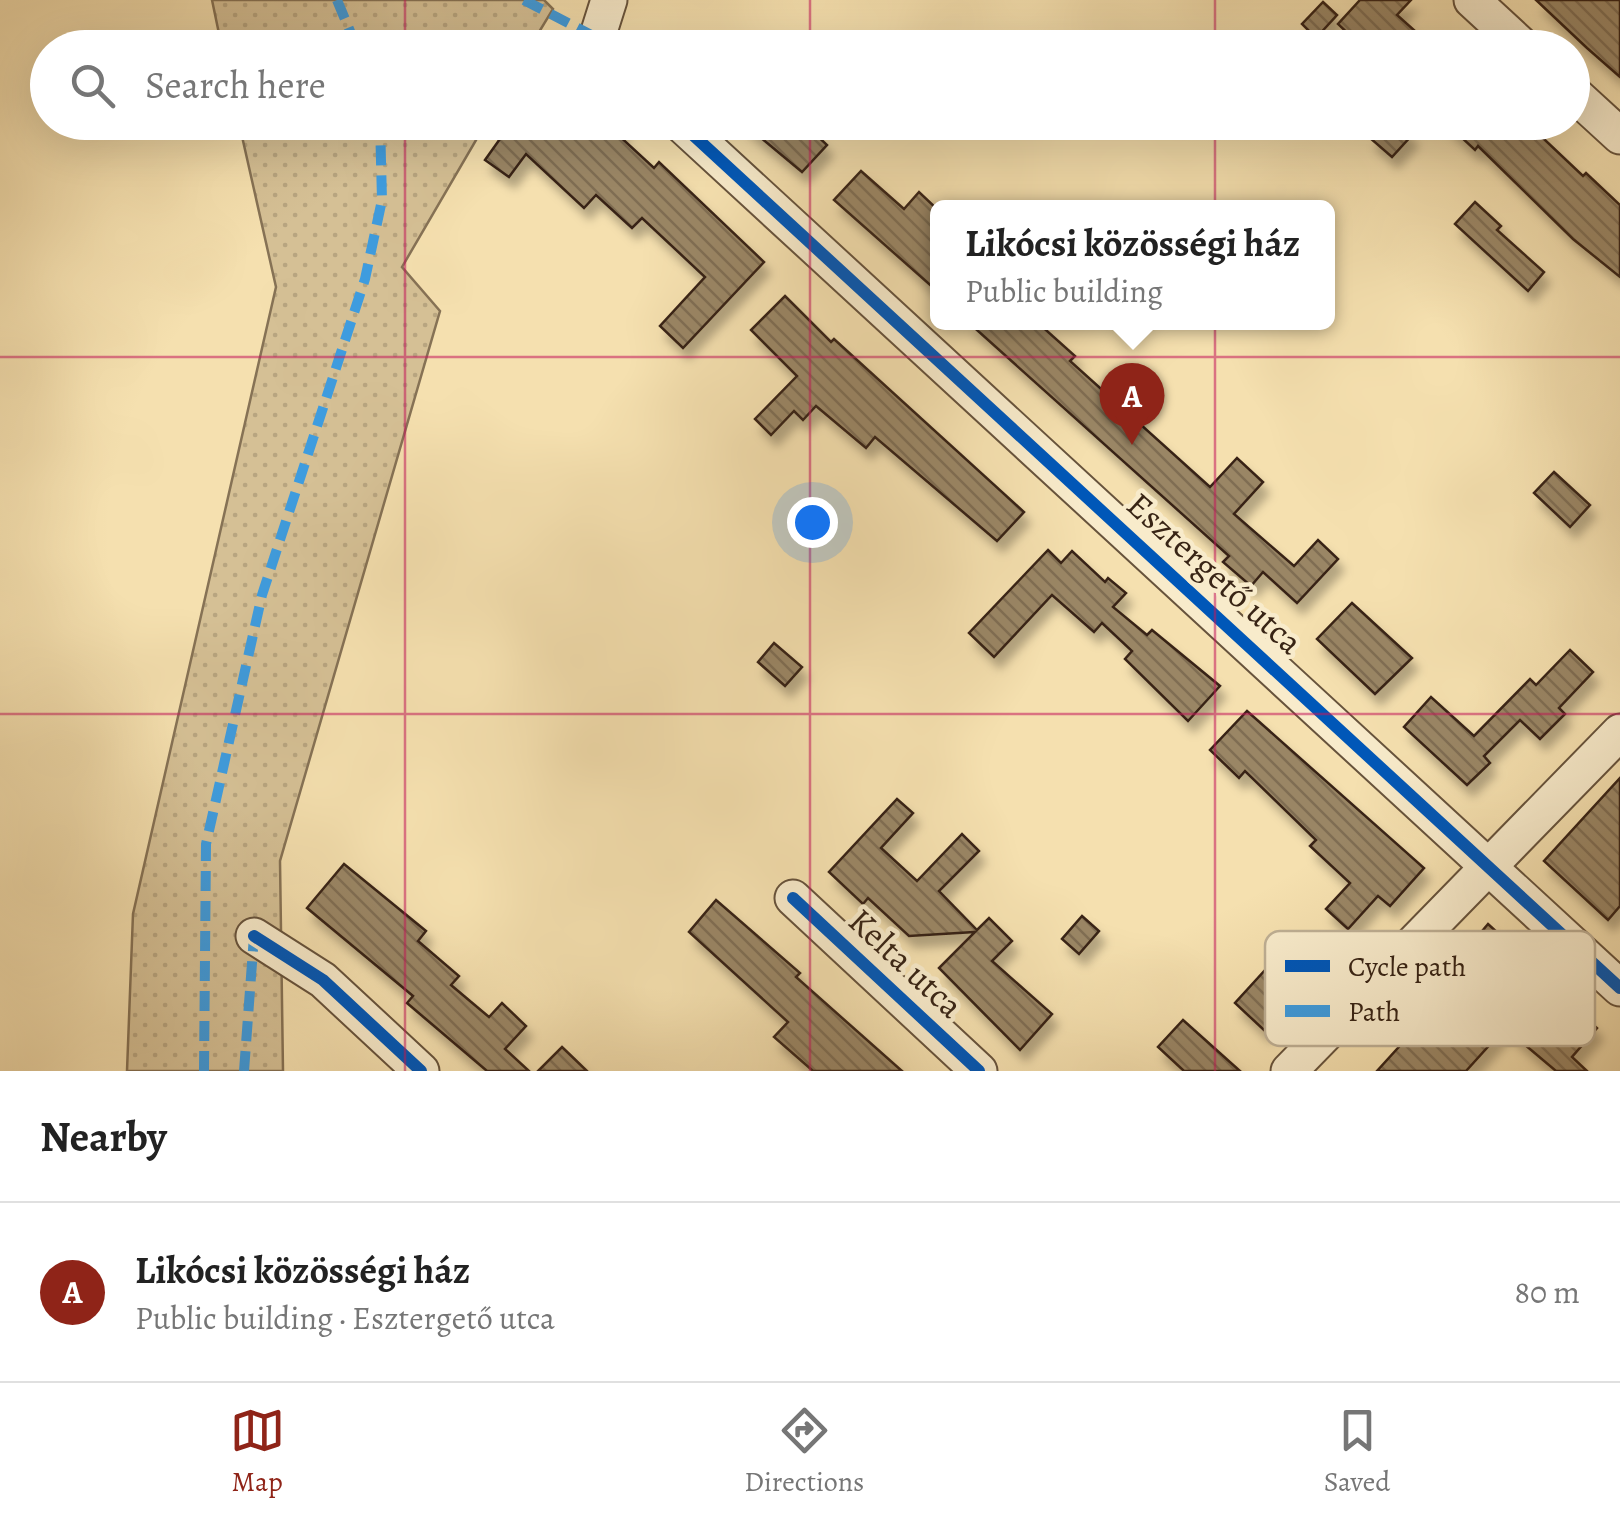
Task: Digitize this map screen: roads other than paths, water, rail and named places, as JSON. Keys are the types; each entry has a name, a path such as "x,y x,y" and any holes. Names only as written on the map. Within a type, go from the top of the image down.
{"street":[{"path":"604,30 610,0"},
{"path":"1472,0 1504,30"},
{"path":"1590,108 1620,136"},
{"name":"Esztergető utca","path":"699,140 1559,931"},
{"path":"1428,931 1620,732"},
{"name":"Kelta utca","path":"793,898 979,1071"},
{"path":"254,936 322,980 421,1071"},
{"name":"Esztergető utca","path":"1595,965 1620,988"},
{"path":"1289,1071 1314,1046"}],"place":[{"name":"Likócsi közösségi ház","path":"1132,445"}]}
